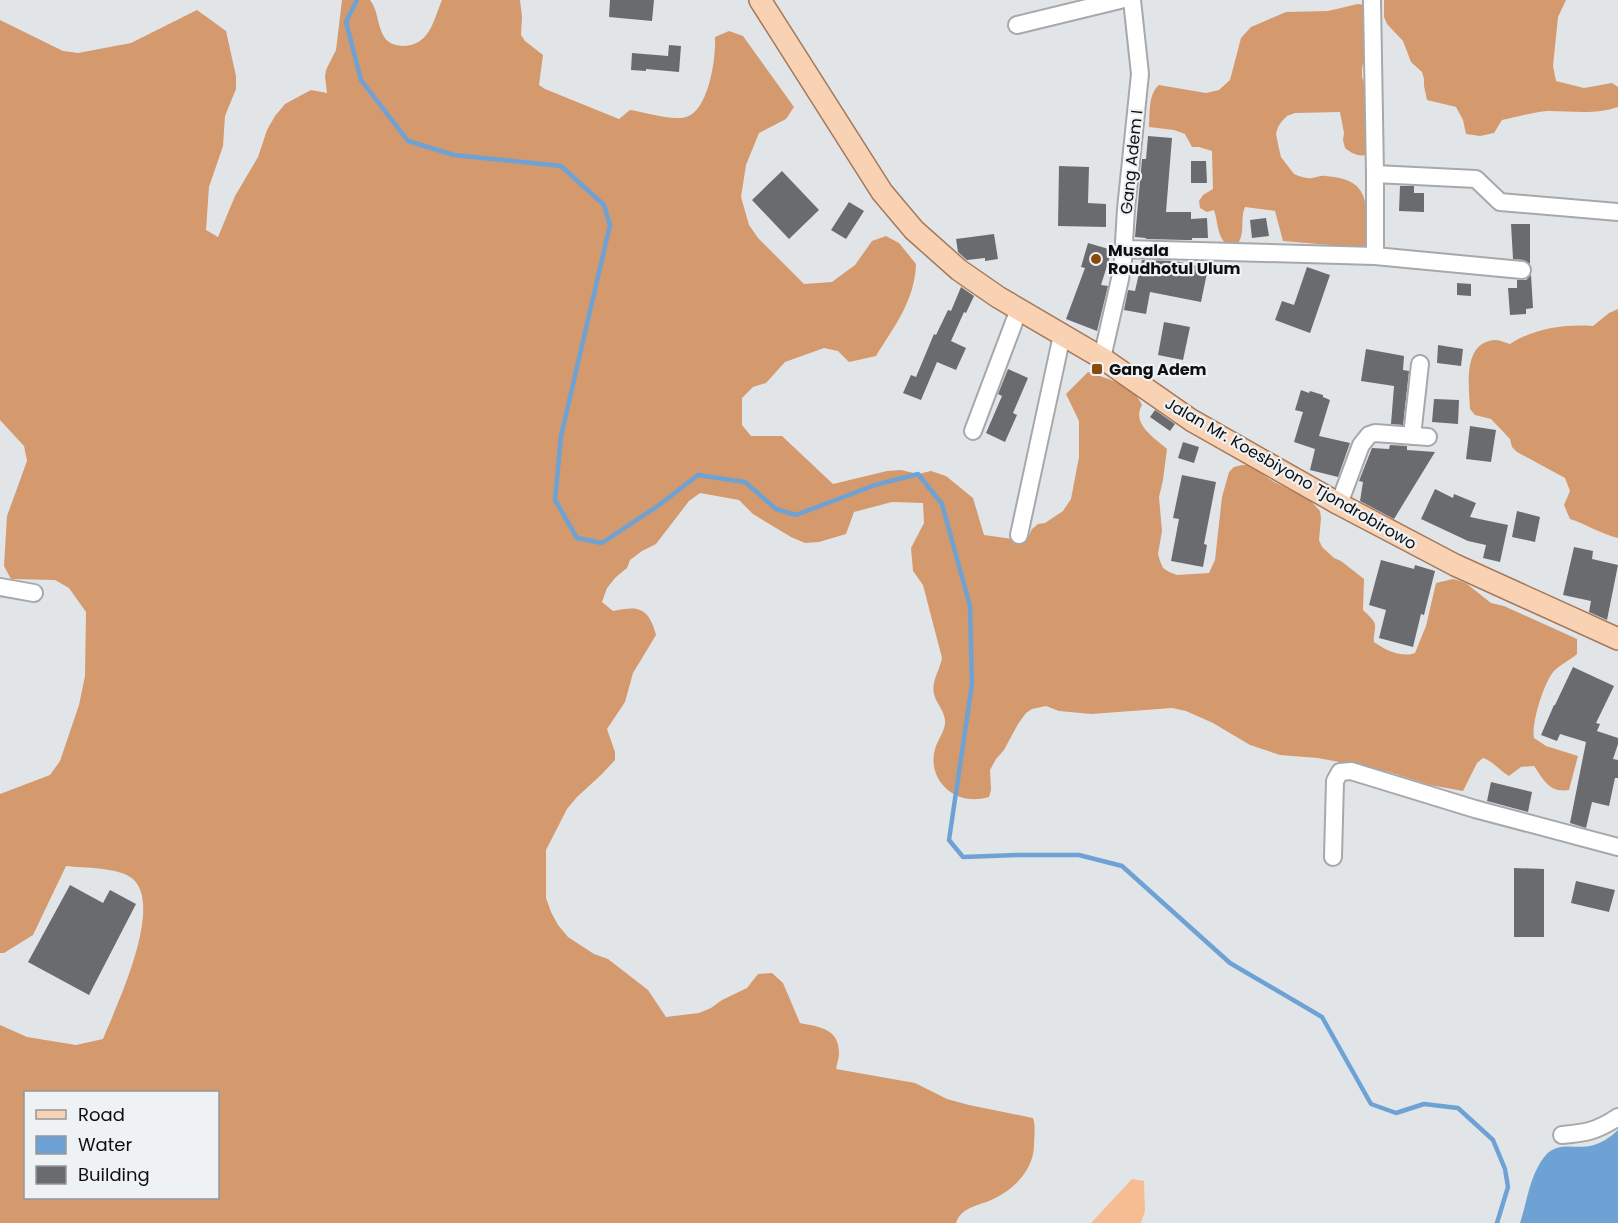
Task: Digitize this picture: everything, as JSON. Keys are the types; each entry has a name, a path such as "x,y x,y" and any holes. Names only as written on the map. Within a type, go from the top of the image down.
{"main road":[{"name":"Jalan Mr. Koesbiyono Tjondrobirowo","path":"760,0 882,192 915,230 959,270 998,297 1102,358 1191,420 1339,504 1455,565 1618,639"}],"street":[{"path":"1049,0 1051,17"},
{"path":"1017,25 1120,0"},
{"name":"Gang Adem I","path":"1102,358 1120,279 1140,74 1132,0"},
{"path":"1372,0 1375,256"},
{"path":"1375,174 1476,179 1500,202 1618,212"},
{"path":"1124,249 1375,256 1522,270"},
{"path":"973,431 1019,309"},
{"path":"1019,535 1062,335"},
{"path":"1339,504 1361,445 1369,435 1375,433 1420,436 1420,364"},
{"path":"0,587 34,593"},
{"path":"1333,857 1335,781 1340,772 1351,771 1475,809 1618,847"},
{"path":"1562,1135 1586,1133 1618,1117"}],"shaded area":[{"path":"342,0 370,0 385,38 391,43 402,46 419,42 425,37 433,24 442,0 520,0 521,35 543,55 539,85 619,119 630,110 681,118 694,112 706,94 712,70 715,37 729,31 743,36 794,107 786,119 759,133 746,165 741,197 749,225 758,238 804,284 832,282 855,265 872,241 886,236 899,243 916,264 908,301 876,356 849,362 838,351 824,348 785,362 766,383 753,387 742,398 742,425 751,436 782,436 833,484 887,471 901,470 918,474 931,471 946,476 973,498 984,535 1019,540 1029,535 1038,524 1045,523 1063,511 1071,499 1079,457 1079,421 1066,394 1088,372 1119,383 1138,398 1142,405 1139,412 1142,424 1167,449 1159,497 1162,531 1158,554 1163,568 1169,572 1177,575 1209,573 1215,560 1222,497 1229,472 1234,467 1249,465 1274,482 1309,499 1320,511 1319,540 1322,547 1364,579 1363,610 1375,624 1374,642 1383,648 1405,655 1415,653 1426,626 1436,583 1453,579 1467,584 1491,603 1504,606 1577,639 1577,654 1554,671 1546,684 1536,714 1534,732 1534,738 1546,746 1578,756 1569,790 1552,787 1544,781 1534,766 1521,767 1509,776 1483,758 1477,763 1463,791 1430,785 1389,772 1355,765 1318,758 1280,755 1250,745 1213,723 1186,711 1172,708 1091,714 1059,711 1046,706 1026,713 996,759 990,770 989,797 963,798 944,787 937,776 934,765 934,752 945,723 933,689 942,658 923,585 913,571 911,548 924,523 923,503 892,502 854,512 846,534 819,542 805,543 753,514 739,500 700,493 689,501 656,544 630,560 627,568 607,588 602,602 613,611 630,608 642,611 650,619 656,635 633,673 625,702 607,729 615,752 615,760 567,809 546,850 546,898 551,912 568,937 594,954 608,959 648,990 666,1017 699,1013 747,988 758,974 772,973 783,983 800,1023 827,1030 836,1038 839,1053 836,1069 915,1083 947,1099 1033,1118 1035,1132 1033,1155 1020,1180 1006,1192 965,1211 956,1223 0,1223 0,1025 27,1037 76,1045 103,1039 134,957 141,933 143,911 141,893 133,879 127,875 110,870 66,866 33,935 4,953 0,953 0,794 50,775 60,761 79,705 85,676 86,612 69,588 55,580 11,579 4,566 7,516 27,461 24,446 0,420 0,20 63,51 78,53 131,43 197,10 226,31 236,76 236,89 225,116 223,146 209,187 206,230 218,237 235,196 258,157 267,130 275,116 285,104 311,90 327,93 326,70 336,50"},
{"path":"1384,0 1566,0 1558,17 1553,66 1556,81 1584,88 1612,83 1618,87 1618,107 1592,112 1537,112 1502,120 1494,133 1480,136 1466,134 1463,120 1456,107 1427,100 1422,72 1411,62 1403,41 1387,24 1384,17"},
{"path":"1358,4 1365,5 1366,47 1362,77 1366,90 1372,153 1358,155 1345,148 1340,112 1295,113 1282,121 1276,134 1281,157 1294,174 1307,178 1323,176 1341,178 1359,189 1366,206 1367,243 1365,248 1283,241 1275,211 1245,207 1239,242 1225,243 1219,232 1214,210 1207,212 1200,208 1199,201 1203,195 1213,189 1212,151 1192,147 1185,134 1174,130 1149,127 1150,104 1155,89 1159,85 1206,93 1219,90 1230,80 1241,38 1251,27 1286,12 1328,11"},
{"path":"1618,309 1618,538 1570,519 1564,505 1570,491 1565,478 1517,452 1512,447 1510,439 1491,419 1475,415 1470,409 1469,377 1473,356 1477,348 1485,342 1496,340 1510,344 1530,334 1550,328 1593,326"},
{"path":"1132,1179 1144,1181 1145,1211 1141,1223 1091,1223"}],"water":[{"path":"1618,1130 1618,1223 1520,1223 1536,1171 1550,1151 1561,1147 1594,1145"}],"building":[{"path":"610,0 654,0 652,21 609,17"},
{"path":"669,45 681,46 679,72 631,70 632,53 668,56"},
{"path":"1148,136 1172,138 1166,212 1191,212 1191,219 1207,218 1208,238 1186,240 1135,237 1142,159 1146,159"},
{"path":"1191,161 1206,161 1207,183 1191,183"},
{"path":"1059,166 1089,167 1088,203 1106,204 1106,227 1058,226"},
{"path":"782,171 819,210 789,239 752,200"},
{"path":"1400,186 1414,186 1414,193 1424,193 1424,212 1399,211"},
{"path":"849,202 864,211 846,239 831,230"},
{"path":"1266,218 1269,236 1252,238 1250,220"},
{"path":"1511,224 1530,224 1530,264 1524,260 1513,259"},
{"path":"994,234 998,259 967,260 958,252 956,239"},
{"path":"1088,243 1112,250 1101,285 1108,286 1097,331 1066,319 1085,268 1081,267"},
{"path":"1142,260 1175,261 1208,268 1201,302 1150,292 1146,314 1124,310 1128,290 1135,291"},
{"path":"1307,267 1330,275 1310,333 1275,320 1282,301 1294,305"},
{"path":"1531,275 1533,308 1526,309 1526,314 1510,315 1508,288 1517,288 1517,280 1526,280"},
{"path":"1457,283 1471,284 1471,296 1457,295"},
{"path":"961,287 974,296 951,341 966,348 956,370 937,362 921,400 903,393 911,375 916,377 934,334 936,335 948,310 951,311"},
{"path":"1164,322 1190,327 1183,360 1158,355"},
{"path":"1438,345 1463,349 1461,366 1437,363"},
{"path":"1366,349 1404,356 1403,370 1409,371 1403,425 1391,424 1394,386 1361,381"},
{"path":"1008,369 1028,378 1013,413 1017,415 1005,442 986,433 1002,396 998,394"},
{"path":"1301,390 1323,395 1330,400 1319,436 1350,443 1338,477 1310,470 1315,449 1294,442 1303,412 1295,410"},
{"path":"1434,399 1459,400 1458,424 1432,422"},
{"path":"1155,410 1175,424 1170,431 1150,417"},
{"path":"1470,426 1496,430 1491,462 1466,459"},
{"path":"1183,442 1199,447 1194,463 1178,458"},
{"path":"1390,445 1407,446 1407,450 1435,452 1394,519 1360,501 1363,482 1359,481 1372,448 1389,449"},
{"path":"1182,475 1216,482 1204,544 1207,545 1203,567 1171,561 1179,519 1173,518"},
{"path":"1435,489 1453,498 1454,494 1476,503 1470,517 1508,525 1500,562 1483,558 1486,545 1468,541 1421,519"},
{"path":"1517,511 1540,517 1535,542 1512,537"},
{"path":"1574,547 1593,551 1592,559 1618,565 1607,620 1589,612 1591,601 1563,595"},
{"path":"1381,560 1414,569 1415,565 1435,571 1413,647 1379,638 1386,610 1369,605"},
{"path":"1573,667 1614,686 1596,723 1600,724 1597,731 1618,738 1613,759 1618,760 1618,778 1615,778 1609,806 1592,802 1586,828 1570,823 1586,742 1560,734 1557,741 1541,735"},
{"path":"1491,782 1532,792 1528,812 1487,801"},
{"path":"1514,868 1544,869 1544,937 1514,937"},
{"path":"1576,881 1615,890 1609,912 1571,903"},
{"path":"70,885 103,903 110,890 136,904 89,995 28,962"}],"waterway":[{"path":"357,0 346,22 361,80 408,141 454,155 561,166 604,205 610,225 561,436 555,500 577,538 602,543 659,505 698,475 745,482 776,509 796,515 875,485 918,474 942,504 970,606 972,684 949,840 963,857 1079,855 1122,866 1230,963 1322,1017 1371,1104 1396,1113 1424,1104 1458,1108 1493,1140 1505,1169 1508,1187 1497,1223"}],"place":[{"name":"Musala Roudhotul Ulum","path":"1096,259"},
{"name":"Gang Adem","path":"1097,369"}]}
